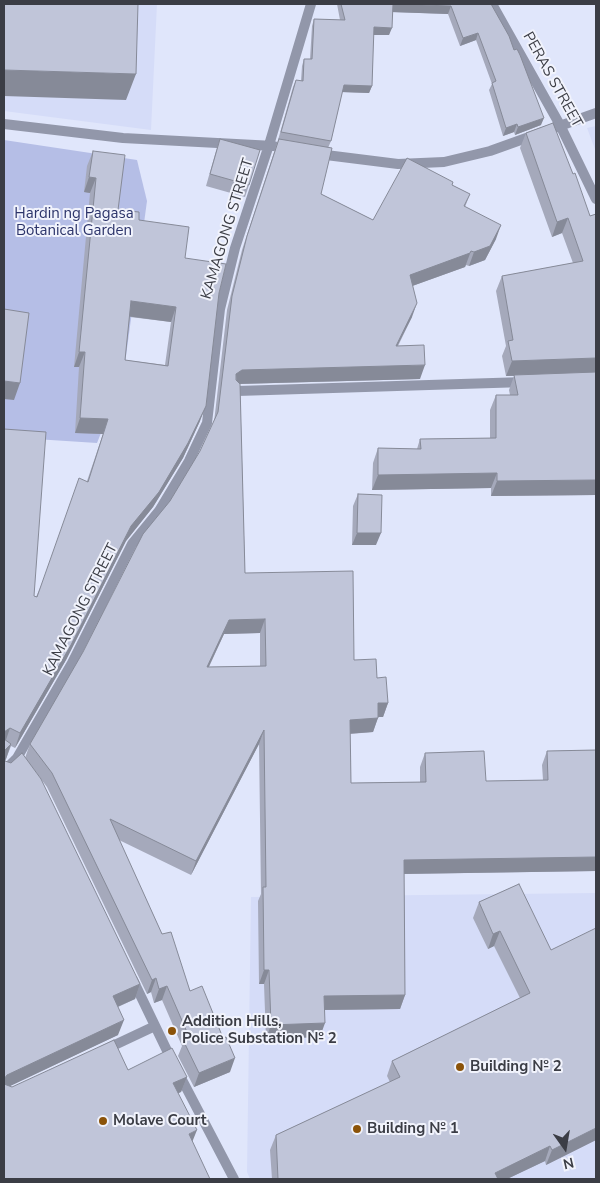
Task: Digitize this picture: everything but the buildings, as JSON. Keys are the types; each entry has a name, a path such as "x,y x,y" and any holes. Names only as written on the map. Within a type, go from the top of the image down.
{"street":[{"name":"KAMAGONG STREET","path":"4,771 16,759 72,663 132,544 159,511 189,461 207,423 220,309 235,248 269,145 311,4"},
{"name":"PERAS STREET","path":"497,6 596,199"},
{"path":"309,152 398,164 444,162 490,152 596,113"},
{"path":"4,124 123,138 269,145 289,149"},
{"path":"237,391 536,382"},
{"path":"130,974 234,1179"},
{"path":"93,1055 155,1026"}],"shaded area":[{"path":"4,4 157,4 151,130 4,111"},
{"path":"596,126 596,152 587,128"},
{"path":"596,893 596,1179 250,1179 247,1172 251,897"}],"green space":[{"name":"Hardin ng Pagasa Botanical Garden","path":"4,140 137,160 147,201 123,378 97,443 4,437"}],"place":[{"name":"Addition Hills, Police Substation № 2","path":"172,1031"},
{"name":"Building № 2","path":"460,1067"},
{"name":"Molave Court","path":"103,1121"},
{"name":"Building № 1","path":"357,1129"}]}
